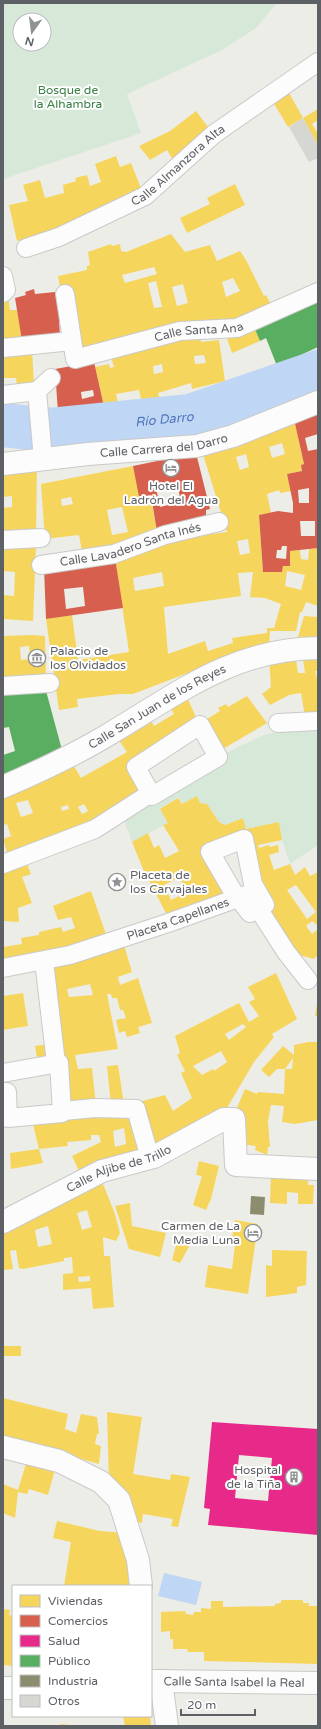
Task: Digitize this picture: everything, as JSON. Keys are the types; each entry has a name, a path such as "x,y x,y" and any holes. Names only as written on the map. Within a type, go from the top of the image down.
{"street":[{"name":"Calle Almanzora Alta","path":"26,248 59,236 145,196 214,134 318,62"},
{"path":"3,276 6,290 3,293"},
{"name":"Calle Santa Ana","path":"72,341 75,359 180,331 237,328 318,292"},
{"path":"3,348 72,341 65,294"},
{"path":"43,455 38,398 51,378"},
{"path":"3,395 38,398"},
{"name":"Calle Carrera del Darro","path":"3,464 43,455 88,454 197,446 233,436 318,402"},
{"name":"Calle Lavadero Santa Inés","path":"41,565 114,554 165,535 219,522"},
{"path":"3,540 42,538"},
{"name":"Calle San Juan de los Reyes","path":"3,787 40,771 76,752 214,671 271,652 299,648 318,648"},
{"path":"3,686 50,683"},
{"path":"278,723 318,721"},
{"path":"3,864 95,829 151,793"},
{"name":"Placeta Capellanes","path":"3,968 70,955 248,901 308,980"},
{"path":"44,960 56,1063 58,1063 59,1066 63,1111"},
{"path":"3,1073 56,1063"},
{"path":"3,1092 7,1092 8,1118 95,1108 136,1109 150,1158"},
{"name":"Calle Aljibe de Trillo","path":"3,1222 102,1171 150,1158 224,1119 234,1118 236,1165 318,1169"},
{"path":"3,1447 59,1461 101,1482 119,1500 138,1560 141,1585"},
{"path":"156,1681 167,1726"},
{"name":"Calle Santa Isabel la Real","path":"156,1681 318,1683"}],"green space":[{"name":"Bosque de la Alhambra","path":"3,3 277,3 256,28 222,50 127,94 141,133 3,179"},
{"path":"318,724 318,845 290,864 282,840 279,822 246,829 243,818 225,825 219,822 207,804 200,803 197,796 182,804 178,797 160,809 168,823 132,842 123,817 218,757 263,735"}],"water":[{"path":"164,1573 202,1582 196,1605 158,1596"}],"building: Viviendas":[{"path":"288,91 303,118 288,127 273,102"},
{"path":"318,109 318,120 312,124 317,132 318,131 318,146 303,118"},
{"path":"196,111 211,131 173,160 167,150 150,160 139,146 170,131"},
{"path":"116,156 120,167 131,163 141,188 54,231 17,241 9,205 28,201 23,185 40,180 45,198 64,193 63,185 76,181 75,178 87,175 90,186 101,182 95,164"},
{"path":"235,184 245,205 187,233 180,218 210,204 207,198"},
{"path":"171,234 185,252 210,245 217,261 240,251 264,296 266,295 272,306 230,324 82,351 61,292 58,276 87,270 87,266 90,265 88,252 111,244 112,246 120,244 121,251 126,252","holes":["154,267 157,274 125,283 122,275","233,278 240,291 226,297 222,282","156,281 162,307 154,308 148,283","183,284 188,303 177,306 172,287"]},
{"path":"8,296 10,310 17,310 22,341 3,344 3,300"},
{"path":"254,327 260,341 232,353 227,339"},
{"path":"185,335 200,336 201,342 219,340 225,381 192,389 191,383 158,393 160,399 142,404 139,390 116,394 120,411 105,411 95,367 109,364 110,368 114,367 111,357","holes":["204,355 206,363 195,364 194,356","162,364 163,372 154,374 153,366"]},
{"path":"32,349 34,385 17,386 16,378 3,378 3,353"},
{"path":"294,419 304,464 301,465 302,471 287,474 291,491 280,493 279,490 267,494 271,513 259,515 263,572 282,572 283,566 290,566 290,551 300,550 301,559 308,560 309,549 318,548 318,606 306,602 302,612 300,612 296,631 270,631 269,649 211,664 133,694 119,694 77,699 78,707 59,710 46,619 72,615 78,660 129,652 115,558 170,540 227,532 202,451","holes":["282,443 285,454 272,458 269,447","246,454 249,467 240,470 236,457","248,539 250,553 240,555 237,541","287,571 305,575 301,590 285,586","162,572 164,586 135,591 133,578","253,572 250,597 265,598 281,604 274,628 267,628 267,633 232,638 233,643 208,651 205,641 168,654 164,607 241,596 238,573"]},
{"path":"37,465 36,537 3,537 3,508 12,507 12,496 3,497 3,471"},
{"path":"133,466 141,506 152,504 157,532 83,557 79,535 45,539 41,484","holes":["71,497 73,504 62,506 61,499","122,507 128,532 112,535 107,510"]},
{"path":"3,542 36,545 33,621 3,619 3,595 14,596 15,572 3,571"},
{"path":"304,616 318,617 318,644 296,644"},
{"path":"3,636 45,636 46,679 3,682","holes":["29,646 30,659 21,660 20,647"]},
{"path":"318,652 318,671 315,671 318,682 318,716 305,717 301,693 289,695 270,705 262,694 271,687 269,657","holes":["303,659 305,673 298,673 296,660"]},
{"path":"247,696 267,723 216,753 200,725 136,767 148,788 92,824 8,856 3,839 11,836 7,824 3,825 3,793 72,763 81,778 127,752 118,739 150,719 154,726 174,714 170,707 187,697 199,724 220,711 218,708 226,704 228,707","holes":["28,800 33,813 21,817 16,803","84,804 88,811 82,814 78,807","68,805 69,809 62,811 61,807"]},
{"path":"197,796 200,803 207,804 219,822 225,825 243,818 246,829 279,822 282,840 258,845 259,848 269,845 270,847 278,845 279,852 269,855 274,870 290,864 295,875 305,867 310,876 318,872 318,926 312,921 306,926 312,934 318,929 318,955 314,959 295,954 265,905 244,839 210,852 232,890 169,919 143,869 132,842 148,833 154,848 159,845 165,858 179,851 163,825 168,823 160,809 178,798 182,804","holes":["180,877 185,893 171,900 164,885","296,885 316,912 307,919 287,890"]},
{"path":"25,859 31,874 22,877 32,903 18,908 19,922 3,921 3,868"},
{"path":"91,891 108,940 3,965 3,947 22,944 21,938 39,935 39,932 61,927 63,932 75,928 71,917 58,920 53,906"},
{"path":"124,945 132,972 118,977 120,985 138,978 152,1023 138,1027 140,1033 127,1037 125,1031 119,1033 116,1020 126,1018 123,1010 120,1010 117,998 112,998 111,994 107,994 118,1049 75,1055 78,1069 92,1068 96,1106 63,1108 49,966","holes":["90,984 93,995 69,997 67,989"]},
{"path":"276,973 297,1019 272,1034 274,1037 254,1062 224,1113 154,1155 139,1102 165,1095 173,1111 192,1098 181,1073 185,1071 177,1055 180,1053 175,1036 239,1003 249,1022 259,1016 249,1002 255,999 248,987","holes":["243,1024 246,1027 229,1040 225,1034","221,1051 227,1062 214,1071 213,1069 202,1075 193,1066"]},
{"path":"23,993 28,1026 3,1030 3,996"},
{"path":"317,1003 318,1016 315,1016"},
{"path":"308,1042 318,1042 318,1120 295,1124 282,1122 284,1106 271,1105 268,1121 270,1147 268,1147 267,1155 255,1150 256,1146 239,1144 236,1110 245,1089 257,1094 258,1092 284,1094 285,1069 277,1069 269,1077 261,1070 283,1046 294,1055 294,1045","holes":["293,1058 292,1069 285,1069"]},
{"path":"50,1044 53,1063 38,1065 35,1046"},
{"path":"118,1065 124,1104 111,1105 107,1066"},
{"path":"31,1116 134,1116 144,1154 81,1175 72,1156 101,1142 99,1135 91,1135 91,1140 67,1142 68,1146 39,1149","holes":["124,1128 126,1144 115,1147 113,1131"]},
{"path":"39,1149 43,1163 11,1169 10,1153"},
{"path":"199,1161 219,1166 211,1199 206,1210 193,1205 202,1176 196,1175"},
{"path":"99,1174 115,1214 120,1233 116,1241 103,1237 104,1256 110,1256 114,1307 93,1309 91,1288 63,1290 63,1274 73,1273 72,1257 64,1258 64,1261 23,1269 19,1268 16,1250 10,1251 13,1269 3,1270 3,1225","holes":["87,1210 92,1227 82,1230 77,1213","48,1226 52,1244 38,1247 35,1230","90,1276 90,1281 79,1282 78,1277"]},
{"path":"271,1174 308,1176 308,1185 314,1185 313,1204 298,1204 298,1193 287,1192 287,1204 270,1203"},
{"path":"130,1203 132,1226 166,1233 160,1257 129,1249 115,1206"},
{"path":"235,1220 258,1224 248,1294 205,1287 208,1265 232,1269 235,1245 231,1244"},
{"path":"182,1240 191,1243 180,1263 172,1260 177,1242"},
{"path":"272,1250 307,1251 306,1285 297,1287 297,1293 266,1297 266,1265 272,1266"},
{"path":"4,1346 21,1346 21,1356 3,1356"},
{"path":"3,1398 68,1414 65,1429 76,1433 81,1414 97,1417 99,1434 97,1434 95,1444 101,1446 99,1464 36,1446 3,1440"},
{"path":"107,1412 142,1417 133,1474 170,1480 171,1474 190,1477 178,1527 171,1526 173,1519 143,1514 142,1523 131,1521 109,1484"},
{"path":"28,1457 56,1466 48,1495 29,1489 27,1494 18,1492 15,1518 3,1513 3,1484 18,1490"},
{"path":"57,1521 100,1531 126,1533 129,1547 128,1582 133,1582 133,1585 64,1585 71,1542 53,1538"},
{"path":"281,1600 303,1600 303,1603 309,1603 309,1606 318,1606 318,1664 204,1661 204,1652 188,1652 187,1649 173,1649 173,1639 170,1639 170,1631 161,1632 161,1612 185,1611 186,1614 193,1615 194,1612 201,1612 201,1608 211,1609 211,1601 223,1601 223,1607 275,1606 275,1604 281,1603"},
{"path":"3,1609 10,1610 9,1615 12,1616 12,1666 3,1665"},
{"path":"123,1717 150,1717 151,1726 125,1726"},
{"path":"61,1724 71,1725 71,1726 60,1726"}],"building: Comercios":[{"path":"34,289 35,294 55,292 60,321 60,335 43,335 44,339 22,341 15,298 26,295 25,292"},
{"path":"94,362 105,411 58,413 55,369","holes":["93,390 94,396 82,399 81,392"]},
{"path":"318,411 318,434 305,438 308,451 318,449 318,548 290,551 290,566 283,566 282,572 263,572 259,515 278,511 293,513 293,503 287,474 302,471 301,465 304,464 294,419","holes":["309,488 309,503 299,503 298,490","300,521 315,521 315,536 301,536","282,546 287,546 286,559 276,558 277,550 281,550"]},
{"path":"196,453 210,509 206,510 206,519 157,532 151,495 139,497 133,466","holes":["177,483 181,502 160,507 156,488"]},
{"path":"115,558 123,608 46,619 44,568","holes":["83,587 85,606 66,609 64,589"]}],"building: Salud":[{"name":"Hospital de la Tiña","path":"212,1422 318,1429 318,1535 208,1525 210,1509 204,1508","holes":["239,1455 272,1458 268,1501 235,1498"]}],"building: Público":[{"path":"318,298 318,347 277,366 266,338 260,341 254,327"},
{"path":"45,687 62,750 3,781 3,755 15,751 9,727 3,728 3,690"}],"building: Industria":[{"path":"251,1196 265,1197 264,1215 250,1214"}],"building: Otros":[{"path":"303,118 318,146 318,158 309,162 289,127"}],"waterway":[{"name":"Río Darro","path":"3,425 50,430 190,416 318,372"}],"place":[{"name":"Hotel El Ladrón del Agua","path":"171,468"},
{"name":"Palacio de los Olvidados","path":"37,658"},
{"name":"Placeta de los Carvajales","path":"117,882"},
{"name":"Carmen de La Media Luna","path":"253,1233"},
{"name":"Hospital de la Tiña","path":"294,1477"}]}
